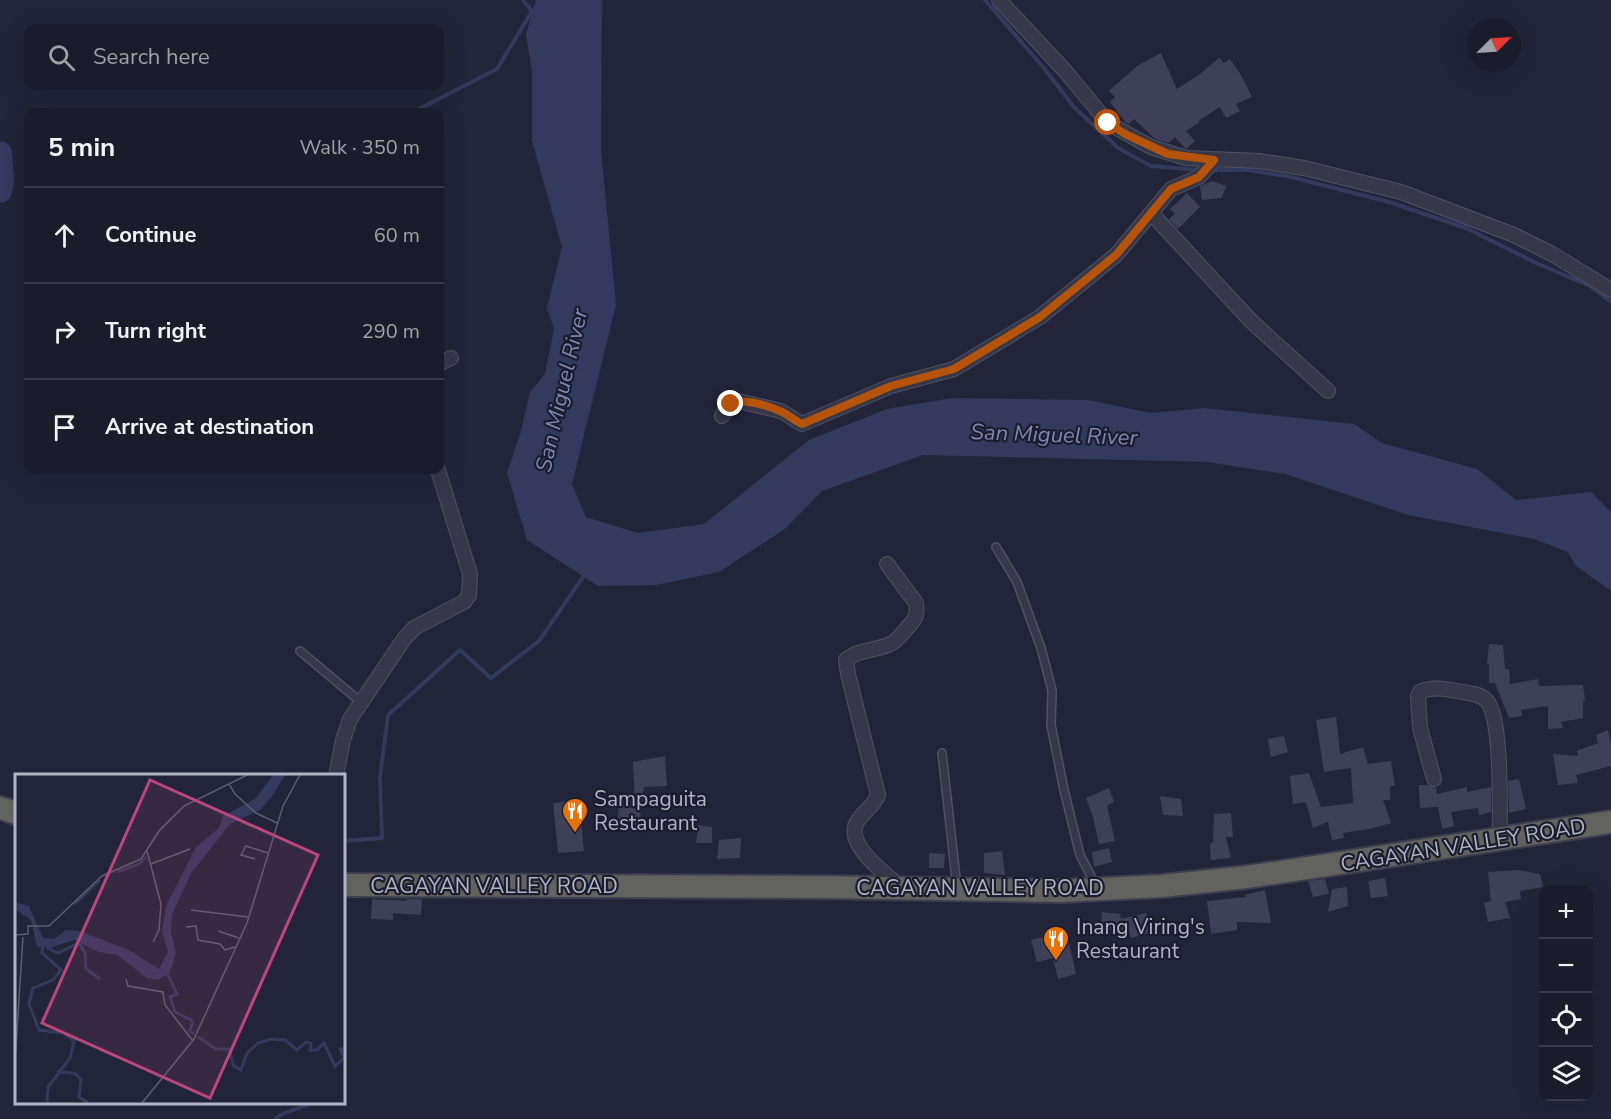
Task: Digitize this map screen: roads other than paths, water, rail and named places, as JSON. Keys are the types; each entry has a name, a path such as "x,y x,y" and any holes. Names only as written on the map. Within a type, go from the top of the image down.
{"highway":[{"path":"0,808 15,813"},
{"name":"CAGAYAN VALLEY ROAD","path":"345,885 1060,891 1162,886 1247,877 1611,822"}],"street":[{"path":"999,0 1108,123 1134,138 1168,154 1292,166 1401,192 1514,235 1552,254 1611,290"},
{"path":"722,416 731,404 738,401 781,411 802,424 891,386 954,369 1040,317 1116,255 1171,189 1199,177 1214,160"},
{"path":"1152,214 1251,321 1328,391"},
{"path":"336,774 350,719 404,639 414,628 464,603 469,595 470,574 439,474"},
{"path":"887,564 916,603 915,619 901,637 890,645 858,653 846,660 878,795 876,801 859,819 854,828 855,838 859,847 877,867 902,888"},
{"path":"1434,779 1420,728 1418,696 1420,692 1431,689 1448,689 1481,696 1488,703 1492,712 1496,734 1500,840"}],"lane":[{"path":"996,547 1017,582 1041,648 1052,690 1051,725 1064,790 1080,855 1097,889"},
{"path":"300,651 362,703"},
{"path":"942,753 957,889"}],"water":[{"name":"San Miguel River","path":"536,0 602,0 601,150 616,305 572,484 586,517 638,533 704,524 809,440 887,409 953,398 1088,400 1151,413 1205,408 1354,424 1382,443 1477,469 1516,500 1591,492 1611,512 1611,591 1576,566 1568,552 1534,539 1408,515 1285,474 1207,462 923,455 822,491 785,529 719,572 656,585 598,586 527,540 507,473 521,431 530,392 545,374 554,329 547,308 562,247 532,141 532,72 526,34"}],"waterway":[{"path":"421,108 497,69 532,11 523,0"},
{"path":"985,0 1074,107 1118,148 1151,166 1199,170"},
{"path":"0,153 2,181 0,191"},
{"path":"1209,170 1248,170 1291,177 1389,202 1466,228 1536,263 1590,286 1611,302"},
{"path":"345,841 382,838 380,777 388,715 460,650 491,678 539,641 585,574"},
{"path":"276,1119 280,1115 310,1104"}],"place":[{"name":"Sampaguita Restaurant","path":"575,834"},
{"name":"Inang Viring's Restaurant","path":"1056,962"}]}
